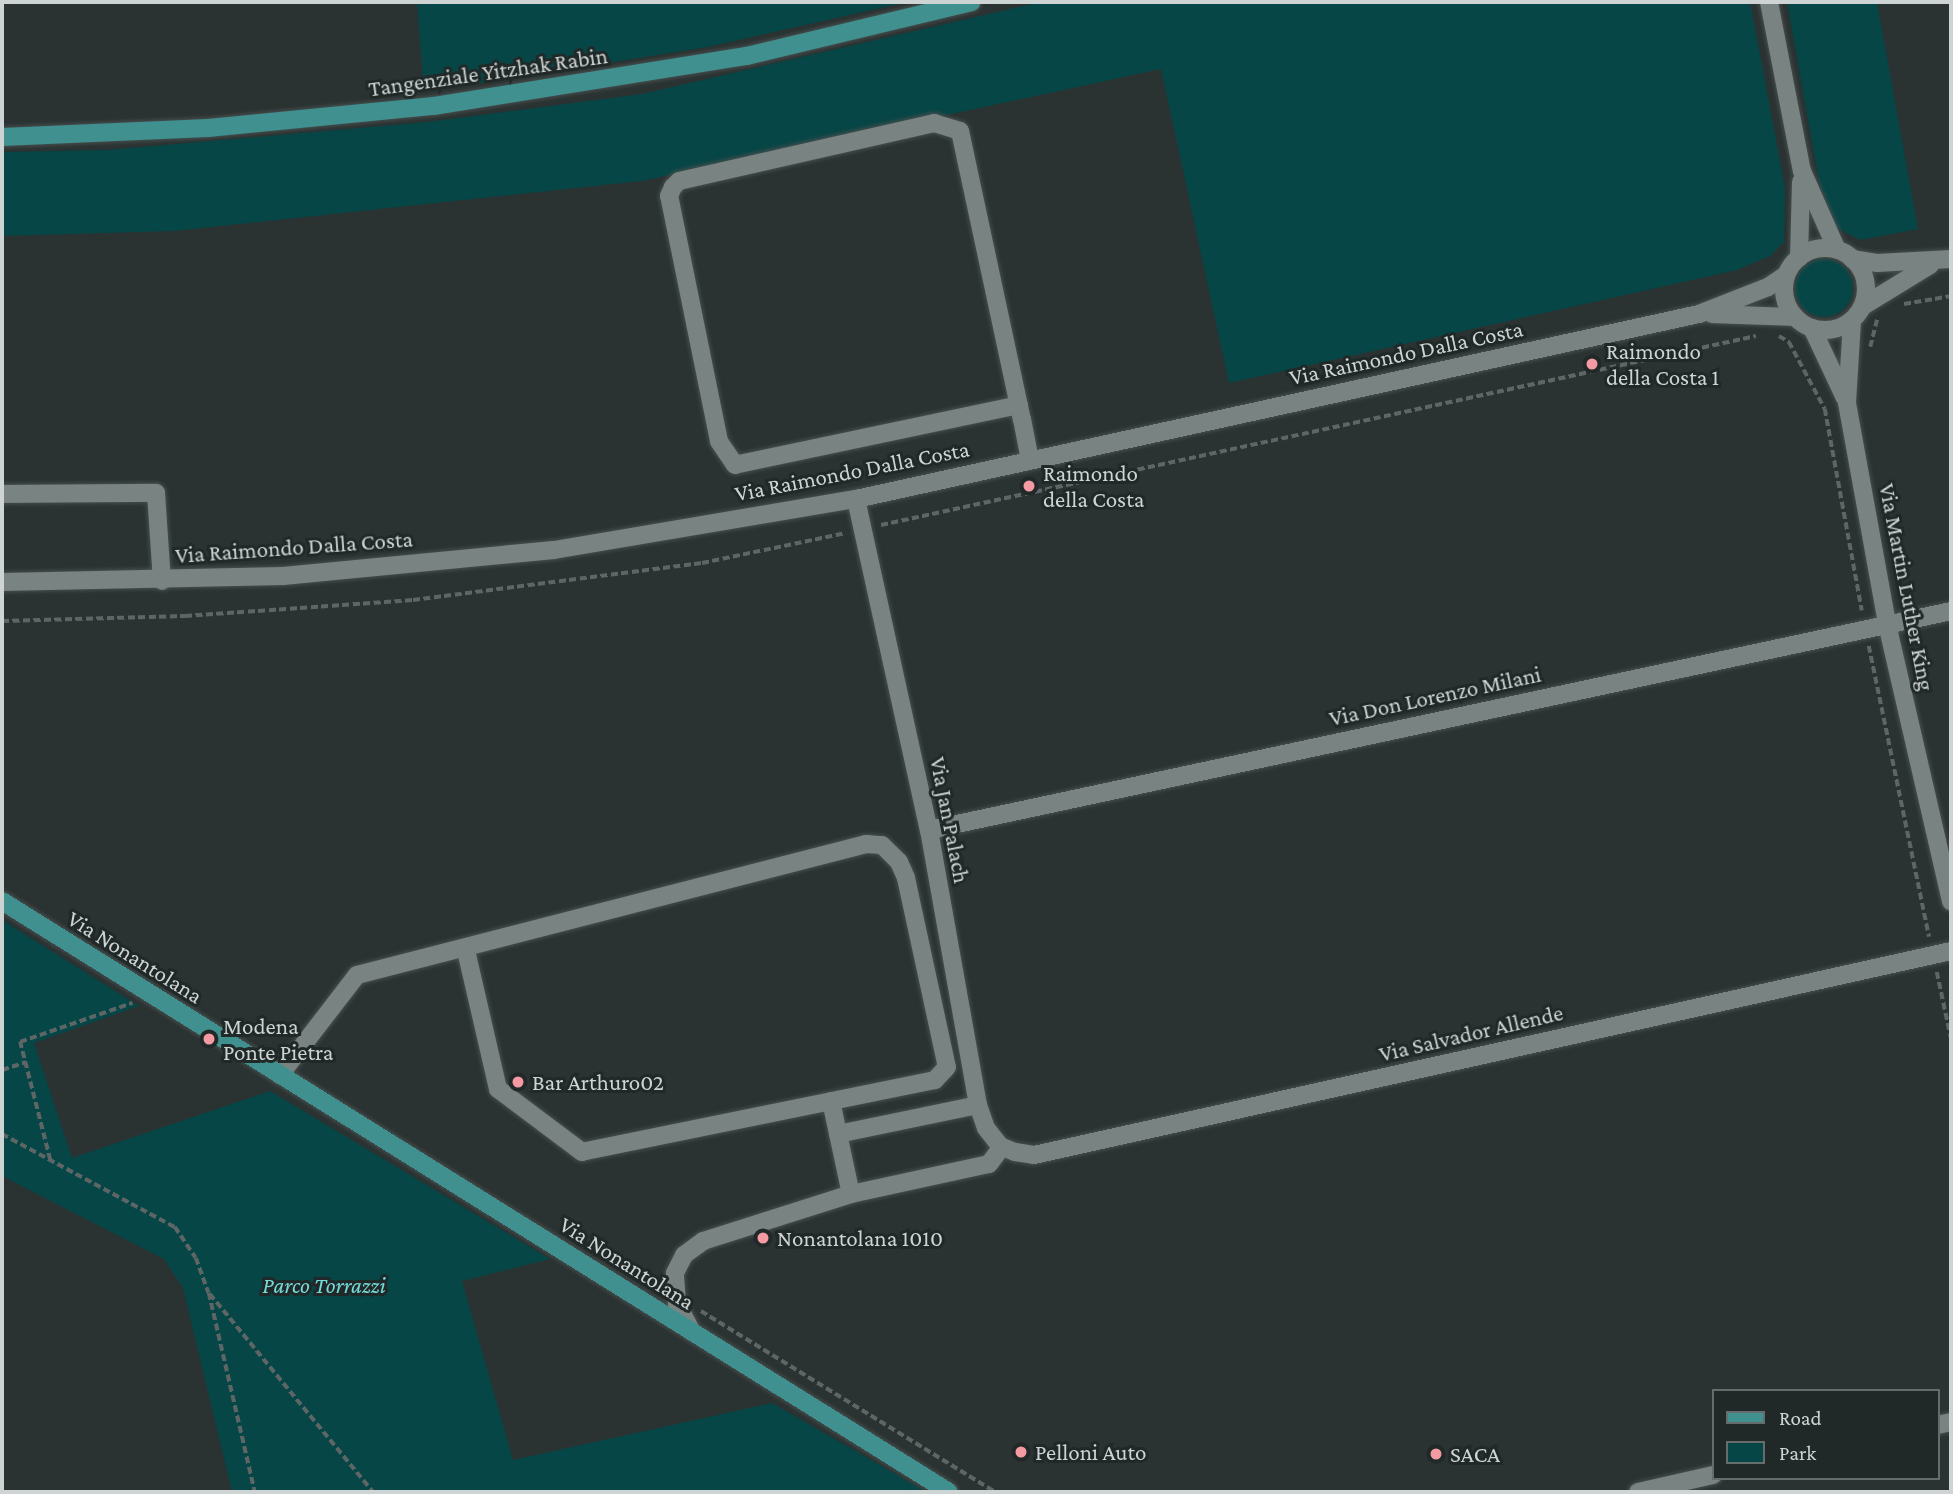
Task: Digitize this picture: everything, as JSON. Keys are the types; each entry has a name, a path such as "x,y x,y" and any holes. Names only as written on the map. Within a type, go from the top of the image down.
{"main road":[{"name":"Tangenziale Yitzhak Rabin","path":"2,137 208,128 434,106 721,61 972,2"},
{"name":"Via Nonantolana","path":"2,901 151,997 949,1492"}],"street":[{"path":"1769,2 1802,171 1799,258"},
{"path":"1019,405 735,465 719,441 668,196 673,187 679,181 934,123 960,131 1019,405 1030,460"},
{"path":"1802,171 1844,255 1865,278 1849,356 1847,402"},
{"path":"1699,314 1768,287 1786,275 1799,258 1809,251 1933,263 1951,259"},
{"path":"1786,275 1784,292 1796,317 1812,328 1832,331 1933,263"},
{"path":"1699,314 1796,317"},
{"name":"Via Raimondo Dalla Costa","path":"2,582 162,581 283,576 554,550 856,499 1699,314"},
{"path":"1812,328 1847,402"},
{"name":"Via Martin Luther King","path":"1847,402 1887,624 1951,902"},
{"path":"2,494 156,493 162,581"},
{"name":"Via Jan Palach","path":"856,499 929,830 978,1105 986,1128 1002,1147"},
{"name":"Via Don Lorenzo Milani","path":"929,830 1951,611"},
{"path":"280,1075 357,975 466,950 850,847 882,845 899,862 947,1067 936,1080 582,1152 498,1089 466,950"},
{"name":"Via Salvador Allende","path":"1002,1147 1034,1155 1951,951"},
{"path":"831,1101 851,1194"},
{"path":"838,1134 978,1105"},
{"path":"692,1332 676,1295 675,1273 684,1255 703,1241 851,1194 989,1164 1002,1147"},
{"path":"1637,1492 1709,1476"},
{"path":"1692,1492 1709,1476"}],"path":[{"path":"1900,305 1951,296"},
{"path":"1849,356 1864,354 1873,344 1876,319 1882,313"},
{"path":"1773,331 1789,342 1825,409 1866,629 1951,1038"},
{"path":"2,621 185,616 413,600 702,563 1760,334"},
{"path":"1801,365 1828,360"},
{"path":"50,1160 20,1042 151,997"},
{"path":"2,1070 26,1062"},
{"path":"2,1134 175,1227 196,1258 209,1293 255,1492"},
{"path":"615,1284 650,1278 995,1492"},
{"path":"209,1293 373,1492"}],"green space":[{"path":"417,2 907,2 708,47 424,92"},
{"path":"1041,2 1750,2 1785,188 1784,242 1770,256 1737,270 1229,383 1161,69 642,181 174,231 2,236 2,152 107,150 427,122 642,94"},
{"path":"1787,2 1877,2 1918,229 1860,240 1835,227 1820,187"},
{"path":"1824,259 1840,264 1848,272 1853,288 1848,304 1840,312 1824,317 1808,312 1800,304 1795,288 1800,272 1808,264"},
{"name":"Parco Torrazzi","path":"2,920 139,1006 34,1043 72,1158 270,1091 550,1259 462,1281 513,1460 772,1403 927,1492 232,1492 183,1288 164,1259 2,1176"}],"place":[{"name":"Raimondo della Costa 1","path":"1592,364"},
{"name":"Raimondo della Costa","path":"1029,486"},
{"name":"Modena Ponte Pietra","path":"209,1039"},
{"name":"Bar Arthuro02","path":"518,1082"},
{"name":"Nonantolana 1010","path":"763,1238"},
{"name":"Pelloni Auto","path":"1021,1452"},
{"name":"SACA","path":"1436,1454"}]}
